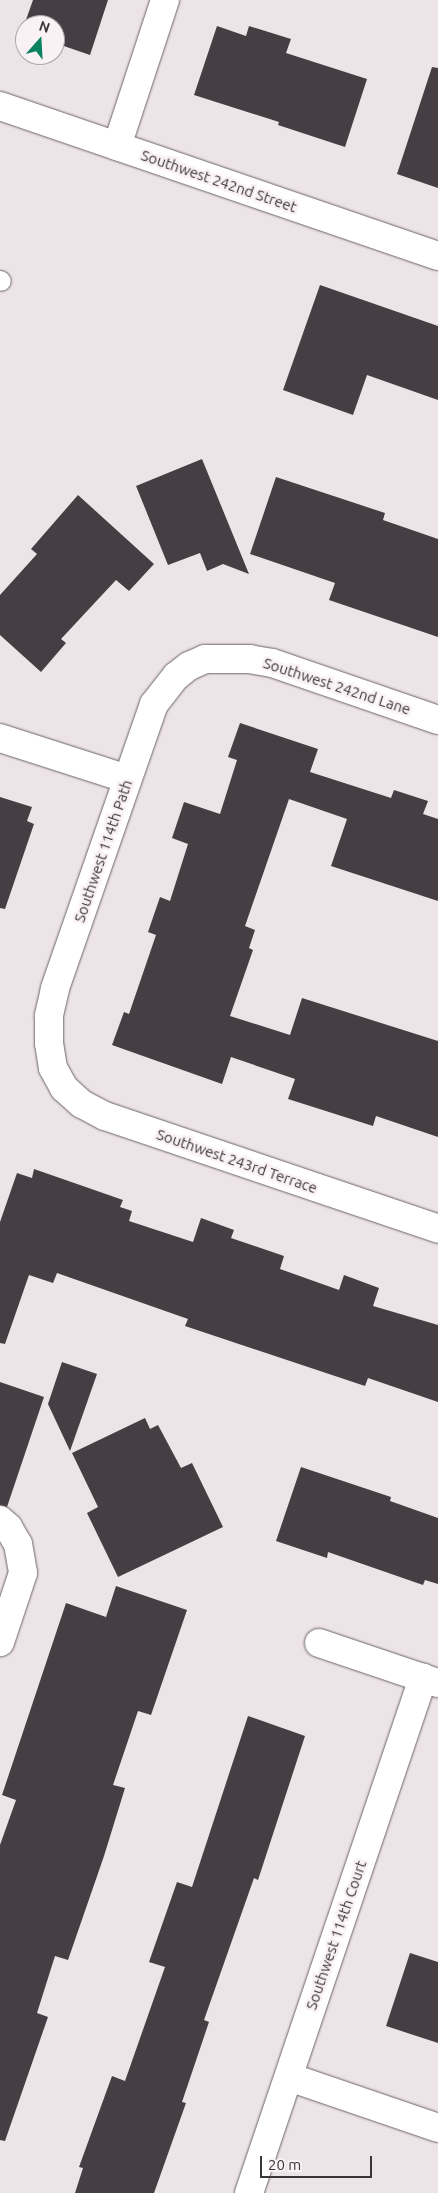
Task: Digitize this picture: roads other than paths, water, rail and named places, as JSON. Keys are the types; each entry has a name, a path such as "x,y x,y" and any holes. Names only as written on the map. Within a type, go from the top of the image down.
{"street":[{"path":"117,146 165,0"},
{"name":"Southwest 242nd Street","path":"0,106 438,256"},
{"name":"Southwest 242nd Lane","path":"206,659 250,659 272,663 438,720"},
{"name":"Southwest 114th Path","path":"53,1068 49,1043 49,1016 55,989 154,704 176,676 189,666 206,659"},
{"path":"0,738 128,779"},
{"name":"Southwest 243rd Terrace","path":"53,1068 64,1088 82,1104 105,1116 438,1229"},
{"path":"0,1520 15,1538 21,1554 23,1573 0,1642"},
{"path":"320,1643 430,1680"},
{"name":"Southwest 114th Court","path":"249,2193 430,1680"},
{"path":"289,2077 438,2128"}]}
